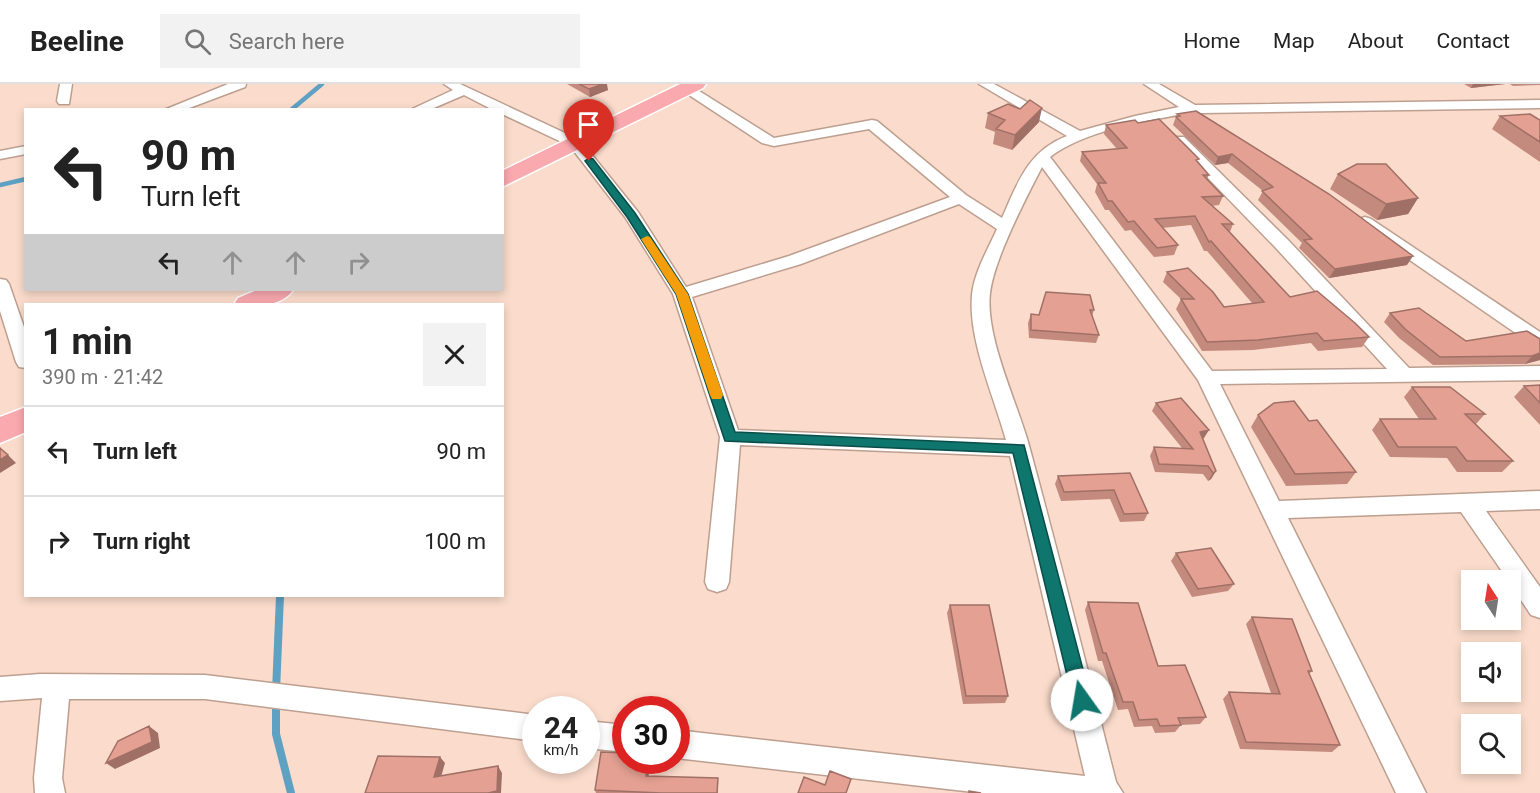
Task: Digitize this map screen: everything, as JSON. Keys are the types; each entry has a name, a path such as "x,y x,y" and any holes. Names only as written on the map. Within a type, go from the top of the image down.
{"highway":[{"path":"504,179 692,86"},
{"path":"250,303 277,291"},
{"path":"0,431 24,419"}],"street":[{"path":"63,101 66,84"},
{"path":"175,108 240,84"},
{"path":"985,84 1080,137"},
{"path":"1150,84 1221,127"},
{"path":"692,86 766,140 774,142 872,124 961,198 1006,228"},
{"path":"419,108 456,87 501,108"},
{"path":"690,746 1105,793 1019,448 985,329 981,292 1006,228 1042,156 1063,143 1080,137 1153,115 1191,108 1540,104"},
{"path":"504,110 575,143 632,215 682,294 730,437 717,582"},
{"path":"1153,115 1281,243 1404,376"},
{"path":"0,155 24,150"},
{"path":"1042,156 1207,378 1411,793"},
{"path":"682,294 795,260 961,198"},
{"path":"1350,212 1540,341"},
{"path":"0,284 24,356"},
{"path":"1207,378 1540,373"},
{"path":"730,437 1019,448"},
{"path":"1271,510 1540,500"},
{"path":"1467,502 1540,607"},
{"path":"0,689 57,686 205,687 522,726"},
{"path":"50,793 48,778 57,686"}],"building":[{"path":"579,84 603,84 589,89"},
{"path":"1030,100 1042,108 1015,135 996,129 1005,120 988,113 1008,104 1020,109"},
{"path":"1196,111 1329,194 1413,256 1335,269 1304,240 1312,239 1262,191 1273,187 1232,154 1218,157 1176,117 1180,116 1177,114"},
{"path":"1530,114 1540,120 1540,142 1500,116"},
{"path":"1159,119 1199,159 1196,160 1209,175 1203,175 1223,196 1202,197 1233,224 1222,224 1290,297 1317,291 1369,337 1324,341 1317,333 1258,340 1207,342 1181,299 1194,299 1167,272 1188,268 1213,292 1224,307 1264,302 1211,241 1209,242 1195,216 1155,219 1178,245 1157,248 1134,221 1128,222 1112,201 1108,201 1098,183 1106,183 1082,152 1127,148 1106,125"},
{"path":"1357,164 1386,164 1418,198 1386,204 1338,174"},
{"path":"1046,292 1090,295 1094,310 1090,310 1099,335 1031,330 1031,314 1039,315"},
{"path":"1419,308 1466,341 1527,331 1540,339 1540,353 1532,356 1440,357 1405,329 1390,313"},
{"path":"1540,385 1540,403 1524,386"},
{"path":"1412,387 1450,387 1485,414 1465,414 1513,461 1467,461 1456,447 1398,447 1380,419 1436,419"},
{"path":"1181,398 1209,430 1200,432 1216,471 1213,473 1208,466 1159,464 1154,447 1193,449 1156,403"},
{"path":"1294,401 1309,421 1317,420 1356,472 1295,474 1258,415 1274,403"},
{"path":"0,448 8,455 0,460"},
{"path":"1130,473 1148,513 1124,514 1114,490 1064,492 1058,476"},
{"path":"1211,548 1234,584 1198,589 1176,553"},
{"path":"1088,602 1138,603 1158,666 1185,665 1206,717 1178,718 1181,725 1160,726 1157,719 1139,720 1133,702 1123,702 1106,653 1103,653"},
{"path":"950,605 989,605 1008,696 966,696"},
{"path":"1252,617 1292,619 1312,671 1308,671 1340,745 1246,742 1229,692 1280,694"},
{"path":"149,726 152,742 106,763 118,741"},
{"path":"601,752 612,752 612,774 718,778 717,793 595,790 598,774 600,774"},
{"path":"378,756 440,757 434,777 498,766 497,791 488,793 365,793"},
{"path":"830,771 851,779 846,793 798,793 804,777 825,785"}],"waterway":[{"path":"293,108 322,84"},
{"path":"0,185 24,179"},
{"path":"276,691 280,597"},
{"path":"276,701 276,734 291,793"}],"slow traffic":[{"path":"647,239 682,294 717,395"}],"route":[{"path":"589,161 632,215 682,294 730,437 1019,448 1082,700"}]}
